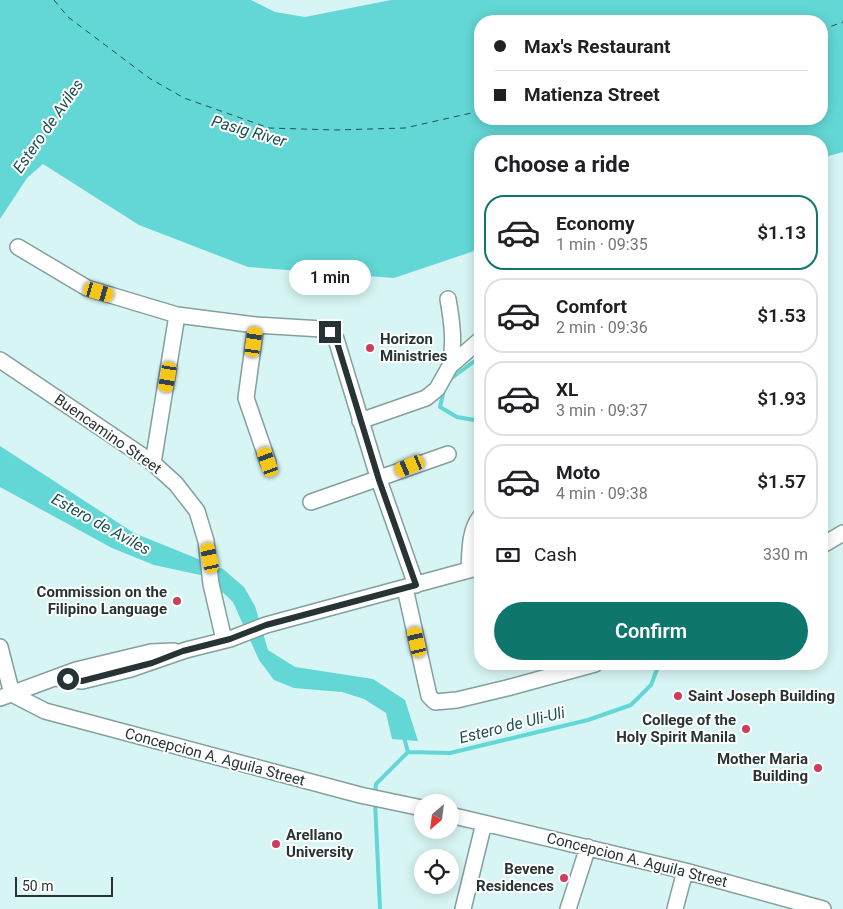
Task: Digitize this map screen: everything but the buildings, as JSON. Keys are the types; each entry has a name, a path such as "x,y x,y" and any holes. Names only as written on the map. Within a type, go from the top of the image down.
{"street":[{"path":"18,247 87,288 177,315 256,325 322,329 330,332 336,339 410,586 429,696 435,702 457,700 572,670"},
{"path":"448,299 452,322 453,351 450,366"},
{"path":"154,463 177,315"},
{"path":"256,325 246,398 268,462"},
{"path":"360,421 426,398 437,388 450,366 474,345"},
{"name":"Buencamino Street","path":"0,360 154,463 176,484 197,511 210,558 211,584 227,639"},
{"path":"311,502 379,480 448,454"},
{"path":"474,528 471,545 474,559"},
{"path":"828,542 843,533"},
{"path":"0,647 6,696 76,670 151,652 183,651 227,639 266,625 474,570"},
{"name":"Concepcion A. Aguila Street","path":"6,696 45,711 360,795 414,806"},
{"name":"Concepcion A. Aguila Street","path":"459,817 588,846 685,871 774,903 823,909"},
{"path":"463,909 484,823"},
{"path":"568,909 588,846"},
{"path":"675,909 685,871"}],"water":[{"name":"Pasig River","path":"0,0 251,0 275,12 305,17 391,0 843,0 843,152 828,156 828,135 474,135 474,251 394,278 248,267 139,225 43,164 27,178 0,219"},
{"name":"Estero de Aviles","path":"0,446 134,533 223,569 244,587 255,606 268,650 295,667 373,679 405,700 418,741 392,739 386,713 364,699 342,692 294,688 274,680 259,660 233,602 205,576 154,565 112,548 0,487"}],"waterway":[{"name":"Estero de Uli-Uli","path":"449,380 474,361"},
{"name":"Estero de Uli-Uli","path":"444,390 440,407 457,417 474,420"},
{"name":"Estero de Uli-Uli","path":"375,794 376,784 408,752 450,753 588,720 631,705 651,685 657,670"},
{"name":"Estero de Aviles","path":"404,737 408,752"},
{"path":"375,801 380,909"}],"ferry route":[{"path":"54,0 68,17 149,78 184,98 269,128 335,130 405,128 474,112"},
{"path":"828,27 843,22"}],"place":[{"name":"Horizon Ministries","path":"370,348"},
{"name":"Commission on the Filipino Language","path":"177,601"},
{"name":"Saint Joseph Building","path":"678,696"},
{"name":"College of the Holy Spirit Manila","path":"746,729"},
{"name":"Mother Maria Building","path":"818,768"},
{"name":"Arellano University","path":"276,844"},
{"name":"Bevene Residences","path":"564,878"}],"route":[{"path":"68,679 82,681 152,663 183,651 230,639 266,625 416,585 379,480 336,339 330,332"}]}
